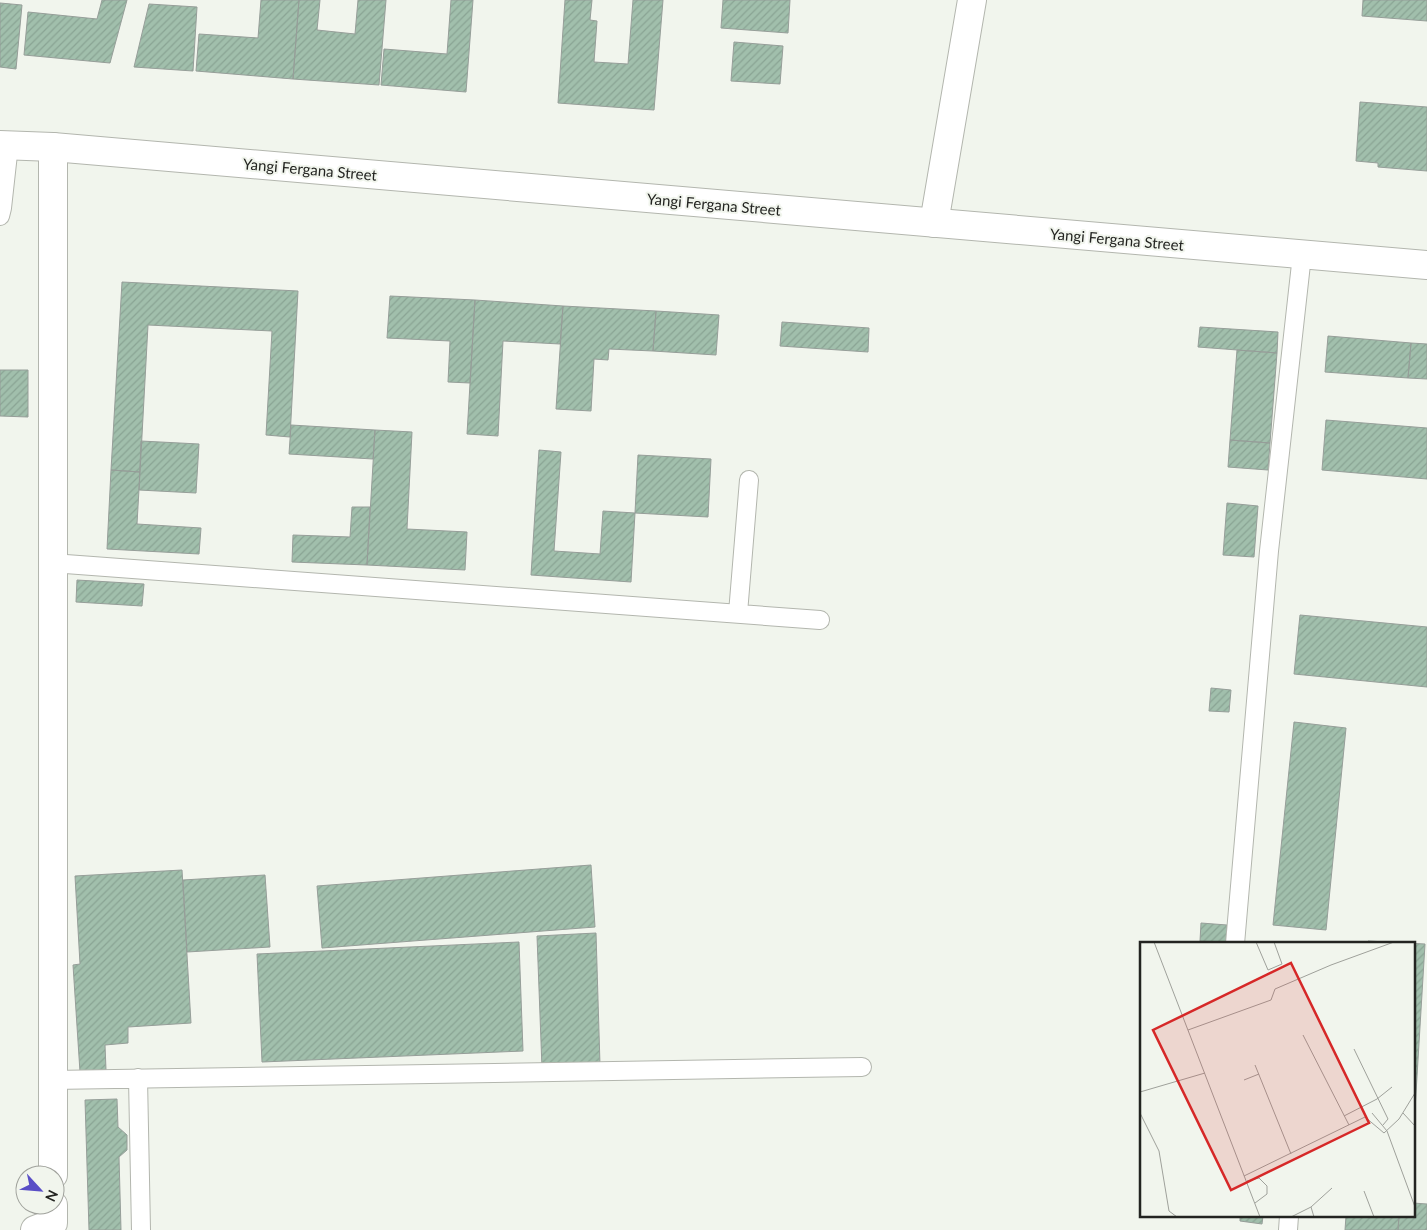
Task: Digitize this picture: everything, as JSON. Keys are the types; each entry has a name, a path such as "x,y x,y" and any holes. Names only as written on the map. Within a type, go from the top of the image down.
{"main road":[{"path":"934,222 972,0"},
{"name":"Yangi Fergana Street","path":"4,145 53,147 1427,265"},
{"path":"53,147 53,1165"}],"lane":[{"path":"0,216 4,145"},
{"path":"1236,942 1269,551 1302,255"},
{"path":"738,613 749,480"},
{"path":"52,562 820,620"},
{"path":"52,1080 862,1067"},
{"path":"138,1078 141,1230"}],"building":[{"path":"102,0 127,0 110,63 24,55 28,12 97,19"},
{"path":"261,0 299,0 293,79 196,71 199,34 258,38"},
{"path":"299,0 320,0 317,30 355,34 358,0 386,0 379,85 293,79"},
{"path":"451,0 473,0 466,92 381,85 384,49 447,54"},
{"path":"565,0 592,0 590,20 597,21 594,62 628,64 633,0 663,0 654,110 558,103"},
{"path":"723,0 790,0 788,33 721,28"},
{"path":"1363,0 1427,0 1427,21 1362,16"},
{"path":"0,3 22,5 16,69 0,67"},
{"path":"149,4 197,7 193,71 134,67"},
{"path":"734,42 783,46 780,84 731,81"},
{"path":"1360,102 1427,107 1427,171 1378,167 1378,163 1356,161"},
{"path":"122,282 298,291 290,437 266,435 272,331 148,325 140,472 111,470"},
{"path":"390,296 475,300 470,383 448,382 450,341 387,338"},
{"path":"475,300 563,306 560,344 503,341 498,436 467,434"},
{"path":"563,306 656,311 653,351 609,349 608,360 594,359 591,411 556,409"},
{"path":"656,311 719,315 716,355 653,351"},
{"path":"782,322 869,328 868,352 780,346"},
{"path":"1200,327 1278,332 1277,353 1198,347"},
{"path":"1328,336 1411,343 1408,378 1325,372"},
{"path":"1411,343 1427,344 1427,379 1408,378"},
{"path":"1237,350 1277,353 1270,443 1230,440"},
{"path":"0,370 28,370 28,417 0,416"},
{"path":"1326,420 1427,428 1427,479 1322,470"},
{"path":"291,425 375,430 373,459 289,454"},
{"path":"375,430 412,432 407,529 467,532 465,570 367,565"},
{"path":"1230,440 1270,443 1268,470 1228,467"},
{"path":"141,441 199,444 196,493 139,490"},
{"path":"539,450 561,452 554,551 600,554 603,511 635,513 631,582 531,575"},
{"path":"638,455 711,459 708,517 635,513"},
{"path":"111,470 140,472 137,524 201,528 199,554 107,549"},
{"path":"1227,503 1258,506 1254,557 1223,555"},
{"path":"352,507 370,507 367,565 292,562 293,535 350,537"},
{"path":"77,580 144,584 142,606 76,602"},
{"path":"1300,615 1427,627 1427,687 1294,674"},
{"path":"1211,688 1231,690 1229,712 1209,711"},
{"path":"1294,722 1346,728 1326,930 1273,925"},
{"path":"591,865 595,927 322,948 317,886"},
{"path":"182,870 191,1023 128,1027 128,1043 105,1045 106,1070 80,1072 73,965 80,964 75,876"},
{"path":"265,875 270,947 187,952 183,880"},
{"path":"1201,923 1227,925 1226,942 1200,941"},
{"path":"596,933 600,1065 542,1068 537,936"},
{"path":"519,942 523,1051 262,1062 257,954"},
{"path":"1414,943 1425,944 1414,1126"},
{"path":"117,1099 118,1127 127,1135 127,1150 119,1157 121,1230 89,1230 85,1100"},
{"path":"1414,1203 1427,1204 1427,1230 1398,1230 1399,1218 1414,1218"},
{"path":"1240,1218 1263,1218 1262,1224 1240,1221"},
{"path":"1346,1218 1399,1218 1398,1230 1345,1230"}]}
